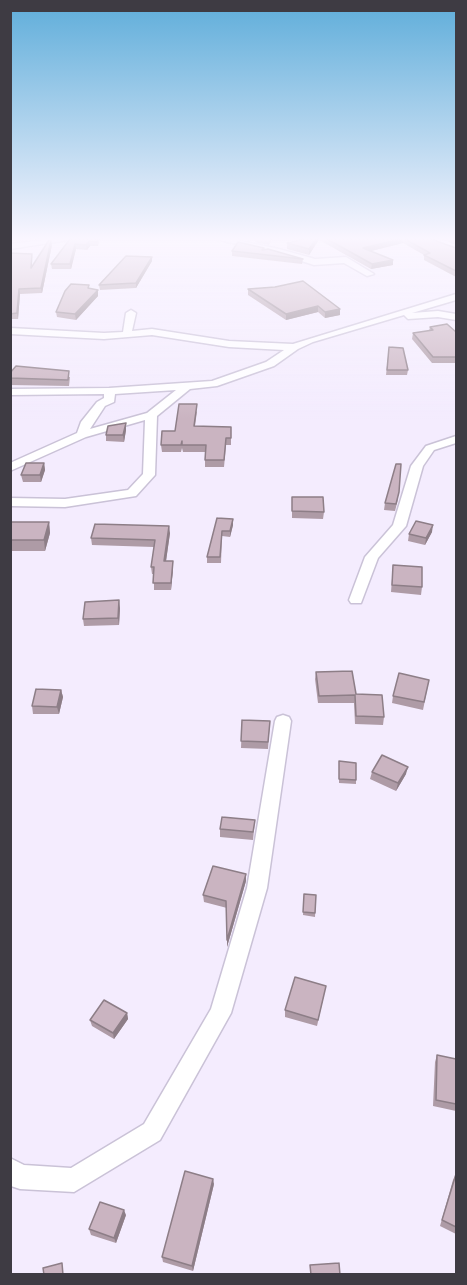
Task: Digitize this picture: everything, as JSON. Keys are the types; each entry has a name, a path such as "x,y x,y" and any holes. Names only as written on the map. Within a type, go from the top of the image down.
{"street":[{"path":"10,392 168,393 188,385 213,384 270,364 294,346 310,339 449,299"},
{"path":"127,334 131,313"},
{"path":"390,316 438,314 456,317"},
{"path":"10,331 104,336 152,332 229,344 294,346"},
{"path":"82,435 87,422 101,405 110,400 109,391"},
{"path":"10,502 65,503 132,493 149,476 151,415 168,393"},
{"path":"10,468 82,435 151,415"},
{"path":"356,600 372,557 399,526 417,466 430,448 456,439"},
{"path":"10,1170 20,1177 74,1180 152,1132 220,1013 257,888 283,722"}],"building":[{"path":"10,299 18,299 17,313 10,314"},
{"path":"62,299 89,299 75,314 56,312"},
{"path":"263,299 327,299 340,309 325,312 318,306 286,314"},
{"path":"447,324 456,332 456,357 433,357 413,333 433,330 430,327"},
{"path":"389,347 403,348 408,370 387,370"},
{"path":"16,366 69,371 68,380 10,378 10,373"},
{"path":"179,404 197,404 194,426 231,427 231,438 226,438 224,460 205,460 206,445 182,445 182,441 181,445 161,445 162,431 175,431"},
{"path":"126,423 123,435 106,435 108,426"},
{"path":"26,463 44,463 40,475 21,475"},
{"path":"396,464 401,464 396,504 385,503"},
{"path":"292,497 323,497 324,512 292,511"},
{"path":"217,518 233,519 230,531 222,531 220,557 207,557"},
{"path":"416,521 433,525 426,538 409,534"},
{"path":"10,522 49,522 44,540 10,540"},
{"path":"95,524 169,526 164,561 173,561 171,583 153,583 154,567 151,567 155,540 91,538"},
{"path":"393,565 422,567 422,587 392,585"},
{"path":"119,600 118,618 83,619 85,602"},
{"path":"352,671 356,694 382,695 384,717 356,716 355,695 319,696 316,672"},
{"path":"399,673 429,680 424,702 393,696"},
{"path":"36,689 61,690 57,707 32,706"},
{"path":"242,720 270,721 268,742 241,741"},
{"path":"382,755 408,767 398,783 372,772"},
{"path":"339,761 356,763 356,780 339,779"},
{"path":"222,817 255,820 253,832 220,829"},
{"path":"213,866 246,874 227,940 226,901 203,895"},
{"path":"304,894 316,895 315,913 303,912"},
{"path":"295,977 326,986 318,1020 285,1010"},
{"path":"104,1000 127,1013 113,1033 90,1020"},
{"path":"437,1055 456,1059 456,1104 436,1100"},
{"path":"185,1171 213,1179 192,1266 162,1257"},
{"path":"456,1174 456,1227 442,1220"},
{"path":"100,1202 124,1210 114,1238 89,1229"},
{"path":"62,1263 63,1275 44,1275 43,1268"},
{"path":"339,1263 340,1275 311,1275 310,1265"}]}
